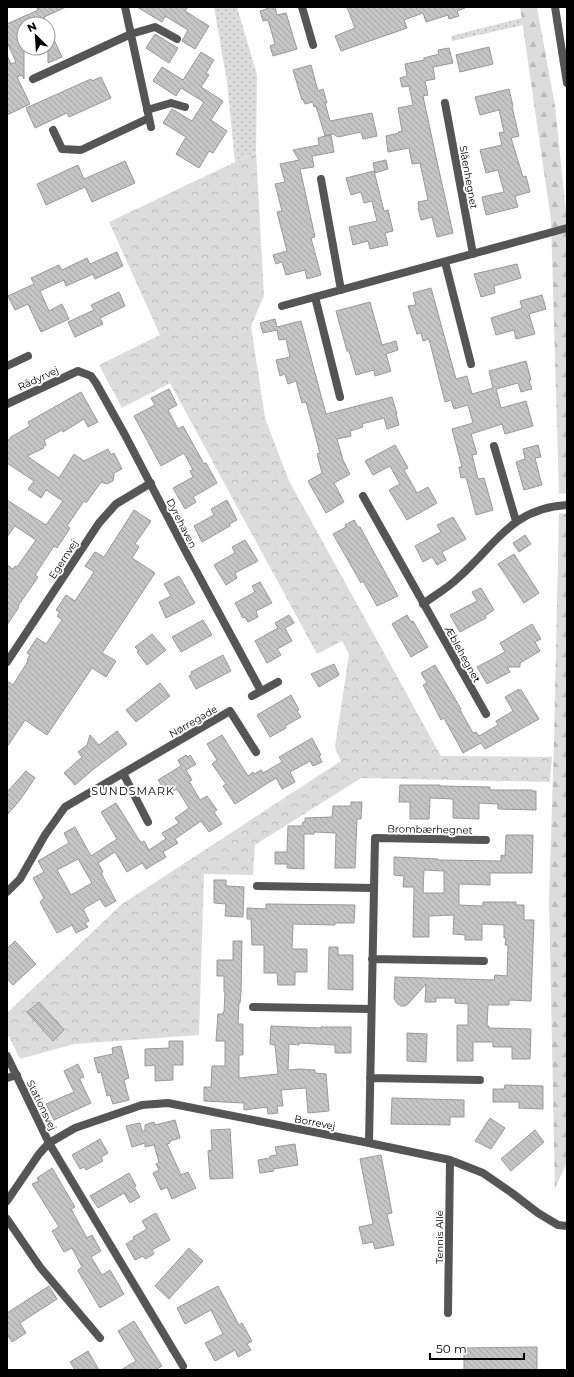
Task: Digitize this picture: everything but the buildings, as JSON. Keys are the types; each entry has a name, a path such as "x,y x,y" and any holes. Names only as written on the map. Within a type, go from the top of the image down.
{"street":[{"path":"124,7 151,127"},
{"path":"302,7 313,44"},
{"path":"555,7 567,83"},
{"path":"33,79 131,34 155,27 177,39"},
{"path":"53,130 62,149 81,150 171,103 186,107"},
{"name":"Slåenhegnet","path":"445,103 473,254"},
{"path":"321,180 341,290"},
{"path":"282,306 567,228"},
{"path":"445,262 470,364"},
{"path":"315,297 340,397"},
{"path":"7,366 28,356"},
{"name":"Rådyrvej","path":"7,404 78,371"},
{"name":"Dyrehaven","path":"78,371 91,376 96,383 151,483 187,554 261,691"},
{"path":"494,446 516,521"},
{"name":"Egernvej","path":"7,662 99,523 116,504 151,483"},
{"name":"Æblehegnet","path":"363,496 486,714"},
{"path":"424,604 458,579 503,531 516,521 544,508 567,505"},
{"path":"252,696 278,682"},
{"name":"Nørregade","path":"7,892 20,879 45,835 65,807 230,711 256,752"},
{"path":"123,773 148,822"},
{"name":"Brombærhegnet","path":"368,1142 375,838 486,840"},
{"path":"257,886 374,888"},
{"path":"372,959 484,961"},
{"path":"253,1006 371,1009"},
{"name":"Stationsvej","path":"7,1056 49,1143"},
{"name":"Stationsvej","path":"7,1078 17,1075"},
{"path":"370,1078 480,1080"},
{"name":"Borrevej","path":"7,1201 39,1154 49,1143 75,1128 142,1105 168,1103 368,1142 450,1160 483,1173 512,1193 538,1214 558,1224 567,1226"},
{"path":"49,1143 182,1366"},
{"name":"Tennis Allé","path":"448,1313 450,1160"},
{"path":"7,1219 40,1268 100,1338"}],"green space":[{"path":"214,7 237,7 257,75 256,152 235,162 227,82"},
{"path":"520,7 537,7 555,106 567,222 567,493 559,494 551,220"},
{"path":"522,18 523,25 452,41 451,36"},
{"path":"256,152 264,296 251,326 265,418 289,481 441,756 552,757 550,782 361,778 255,845 253,875 204,874 199,1035 74,1044 20,1059 7,1033 7,1013 122,904 341,761 335,747 349,654 342,641 317,654 170,383 122,408 99,365 160,335 109,222"},
{"path":"559,513 567,514 567,1163 555,1188 549,900"}],"district":[{"name":"SUNDSMARK","path":"133,791"}]}
